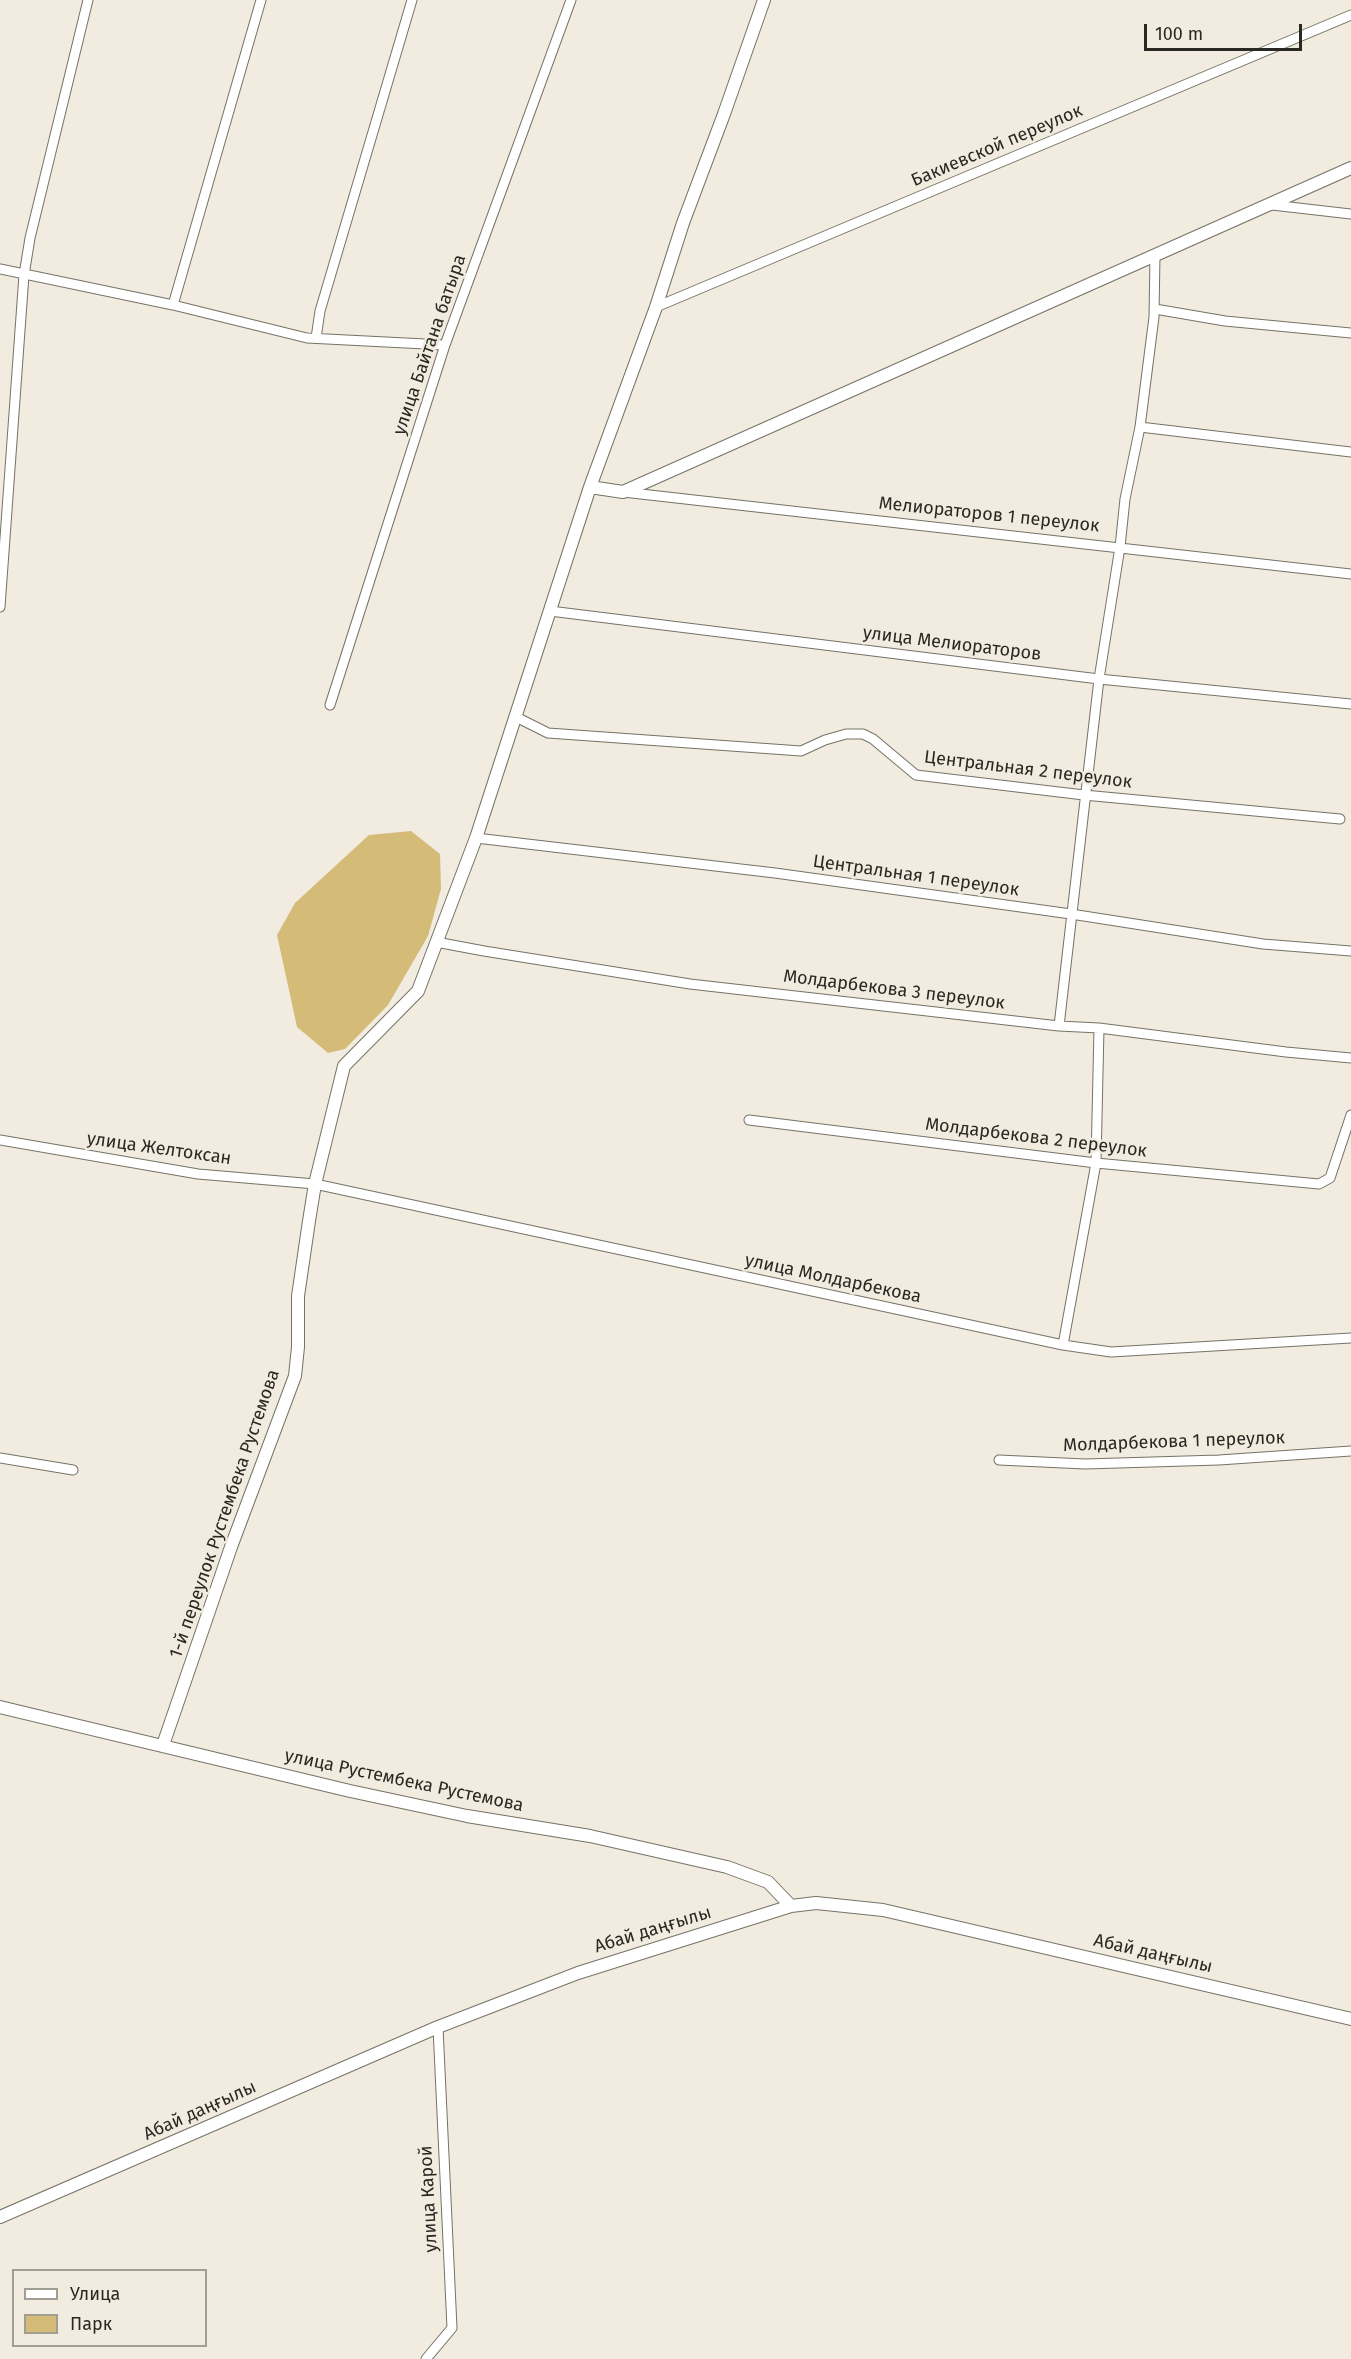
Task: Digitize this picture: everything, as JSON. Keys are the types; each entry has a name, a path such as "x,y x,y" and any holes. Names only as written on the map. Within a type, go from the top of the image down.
{"street":[{"path":"0,607 24,274 30,238 88,0"},
{"path":"173,305 261,0"},
{"path":"316,338 320,311 412,0"},
{"name":"улица Байтана батыра","path":"330,705 445,345 571,0"},
{"name":"1-й переулок Рустембека Рустемова","path":"163,1745 248,1502 295,1376 298,1347 298,1296 315,1184 344,1066 418,991 476,838 590,487 656,308 683,223 764,0"},
{"name":"Бакиевской переулок","path":"656,308 1351,15"},
{"path":"590,487 623,492 1351,168"},
{"path":"1272,205 1351,214"},
{"path":"1059,1026 1099,679 1120,547 1125,499 1140,427 1155,309 1155,255"},
{"path":"0,269 316,338 445,345"},
{"path":"1155,309 1225,321 1351,333"},
{"path":"1140,427 1351,452"},
{"name":"Мелиораторов 1 переулок","path":"623,492 1351,574"},
{"name":"улица Мелиораторов","path":"550,611 1099,679 1351,704"},
{"name":"Центральная 2 переулок","path":"516,717 548,733 801,752 825,740 846,734 863,734 873,739 916,775 1084,795 1340,819"},
{"name":"Центральная 1 переулок","path":"476,838 774,873 1071,914 1263,944 1351,951"},
{"name":"Молдарбекова 3 переулок","path":"436,942 690,984 1351,1058"},
{"path":"1063,1345 1096,1162 1099,1028"},
{"name":"Молдарбекова 2 переулок","path":"749,1120 1096,1162 1319,1184 1330,1178 1351,1115"},
{"name":"улица Желтоксан","path":"0,1140 198,1174 315,1184"},
{"name":"улица Молдарбекова","path":"315,1184 1063,1345 1111,1352 1351,1338"},
{"name":"Молдарбекова 1 переулок","path":"999,1460 1085,1464 1219,1460 1351,1451"},
{"path":"0,1458 73,1470"},
{"name":"улица Рустембека Рустемова","path":"0,1707 350,1791 467,1816 590,1836 727,1867 768,1882 791,1906"},
{"name":"Абай даңғылы","path":"0,2217 438,2027 578,1973 791,1906 816,1903 883,1910 1351,2019"},
{"name":"улица Карой","path":"426,2359 452,2328 438,2027"}],"green space":[{"path":"411,831 440,854 441,889 428,936 388,1005 345,1049 328,1053 297,1027 277,935 295,903 369,835"}]}
